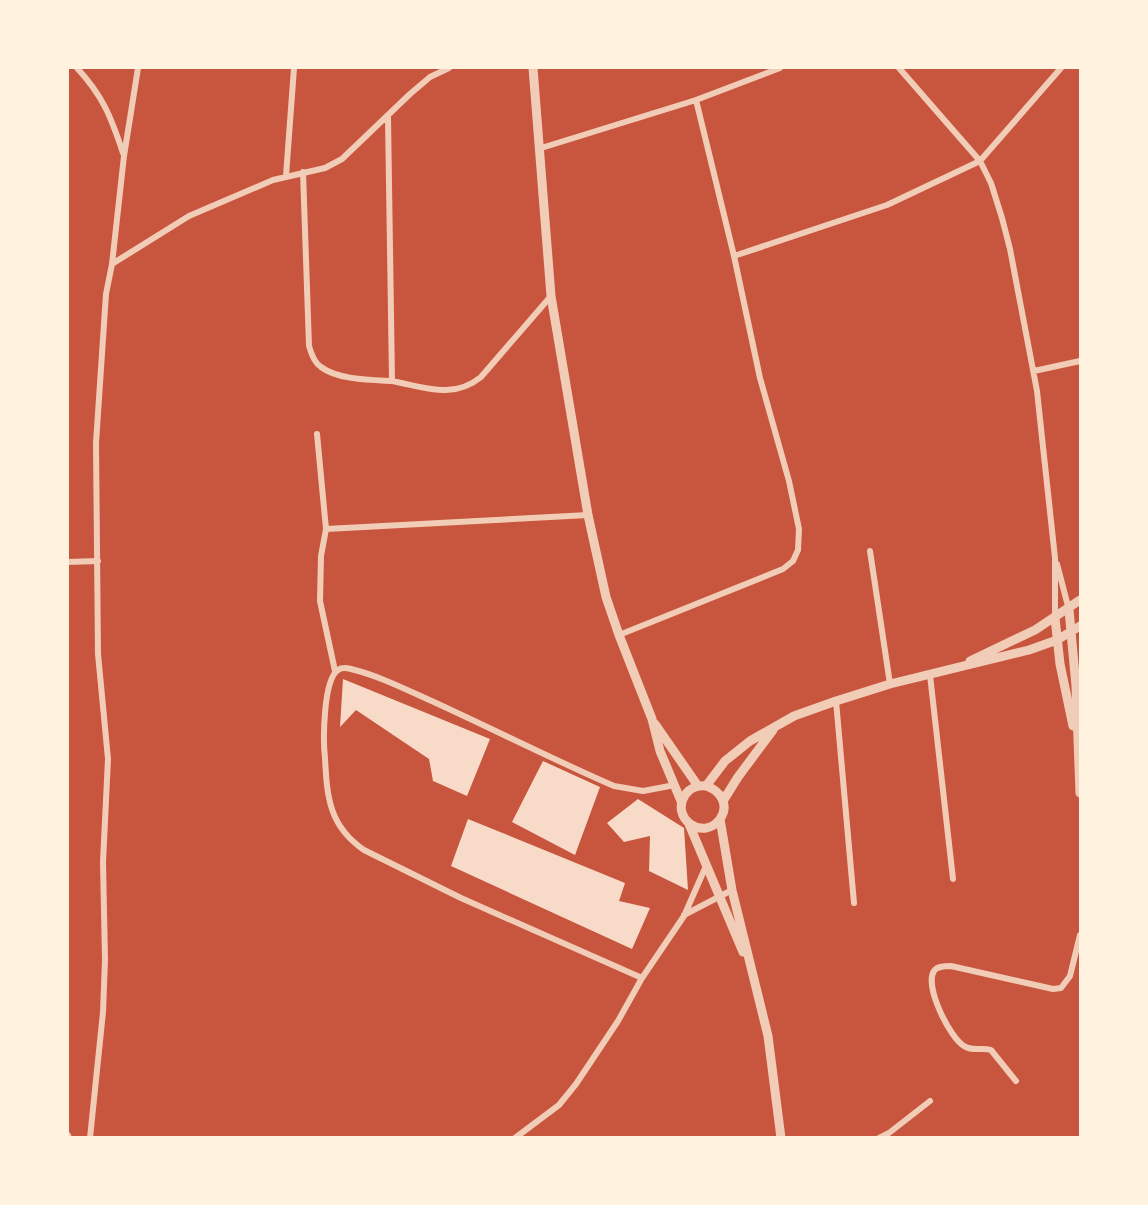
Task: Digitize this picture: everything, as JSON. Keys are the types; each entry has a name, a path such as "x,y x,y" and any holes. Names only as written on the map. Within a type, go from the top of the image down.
{"street":[{"path":"77,68 105,104 124,156"},
{"path":"90,1137 103,1012 105,960 103,862 108,778 107,739 98,654 96,443 106,294 138,68"},
{"path":"286,176 294,68"},
{"path":"112,264 189,216 258,185 286,176 325,168 342,159 430,77 449,68"},
{"path":"533,68 550,296 588,515 606,597 652,719 660,751 681,801"},
{"path":"538,149 696,100 780,68"},
{"path":"899,68 980,161 991,183 1005,228 1034,370 1055,558 1057,640 1066,698 1077,740"},
{"path":"734,256 864,214 924,189 980,161 1061,68"},
{"path":"619,635 783,569 793,561 798,550 799,529 793,500 760,378 734,256 696,100"},
{"path":"388,117 392,381"},
{"path":"303,172 309,346 320,367 349,378 392,381 447,391 462,389 481,377 550,296"},
{"path":"1034,370 1080,362"},
{"path":"317,434 326,529 321,556 320,601 335,671 325,712 324,749 327,790 334,818 350,840 364,850 461,898 642,978"},
{"path":"326,529 588,515"},
{"path":"870,551 890,684"},
{"path":"1055,558 1069,610 1072,633 1080,793"},
{"path":"68,562 98,561"},
{"path":"753,976 689,824 683,818 680,809 681,801 687,791 702,786 725,761 750,741 794,716 890,684 958,666 1016,640 1069,610 1080,600"},
{"path":"958,666 1001,658 1057,640 1072,633 1080,626"},
{"path":"335,671 350,668 397,686 614,786 643,791 675,785"},
{"path":"930,675 953,879"},
{"path":"836,701 854,903"},
{"path":"652,719 702,786 716,791 723,801"},
{"path":"689,824 702,828 715,824 720,819 723,801 774,729"},
{"path":"720,819 732,890 768,1036 781,1137"},
{"path":"515,1137 559,1105 576,1084 618,1021 642,978 684,916 706,866"},
{"path":"684,916 732,890"},
{"path":"1016,1081 991,1050 966,1048 946,1025 935,999 931,982 933,972 937,968 951,966 1053,989 1060,988 1070,975 1080,935"},
{"path":"879,1137 888,1133 930,1101"}],"building":[{"path":"343,679 490,739 467,796 433,781 429,759 356,710 340,727"},
{"path":"543,761 600,787 575,855 512,822"},
{"path":"638,799 684,828 688,890 649,871 650,836 624,842 607,823"},
{"path":"468,819 625,883 619,901 650,908 632,949 451,866"}]}
